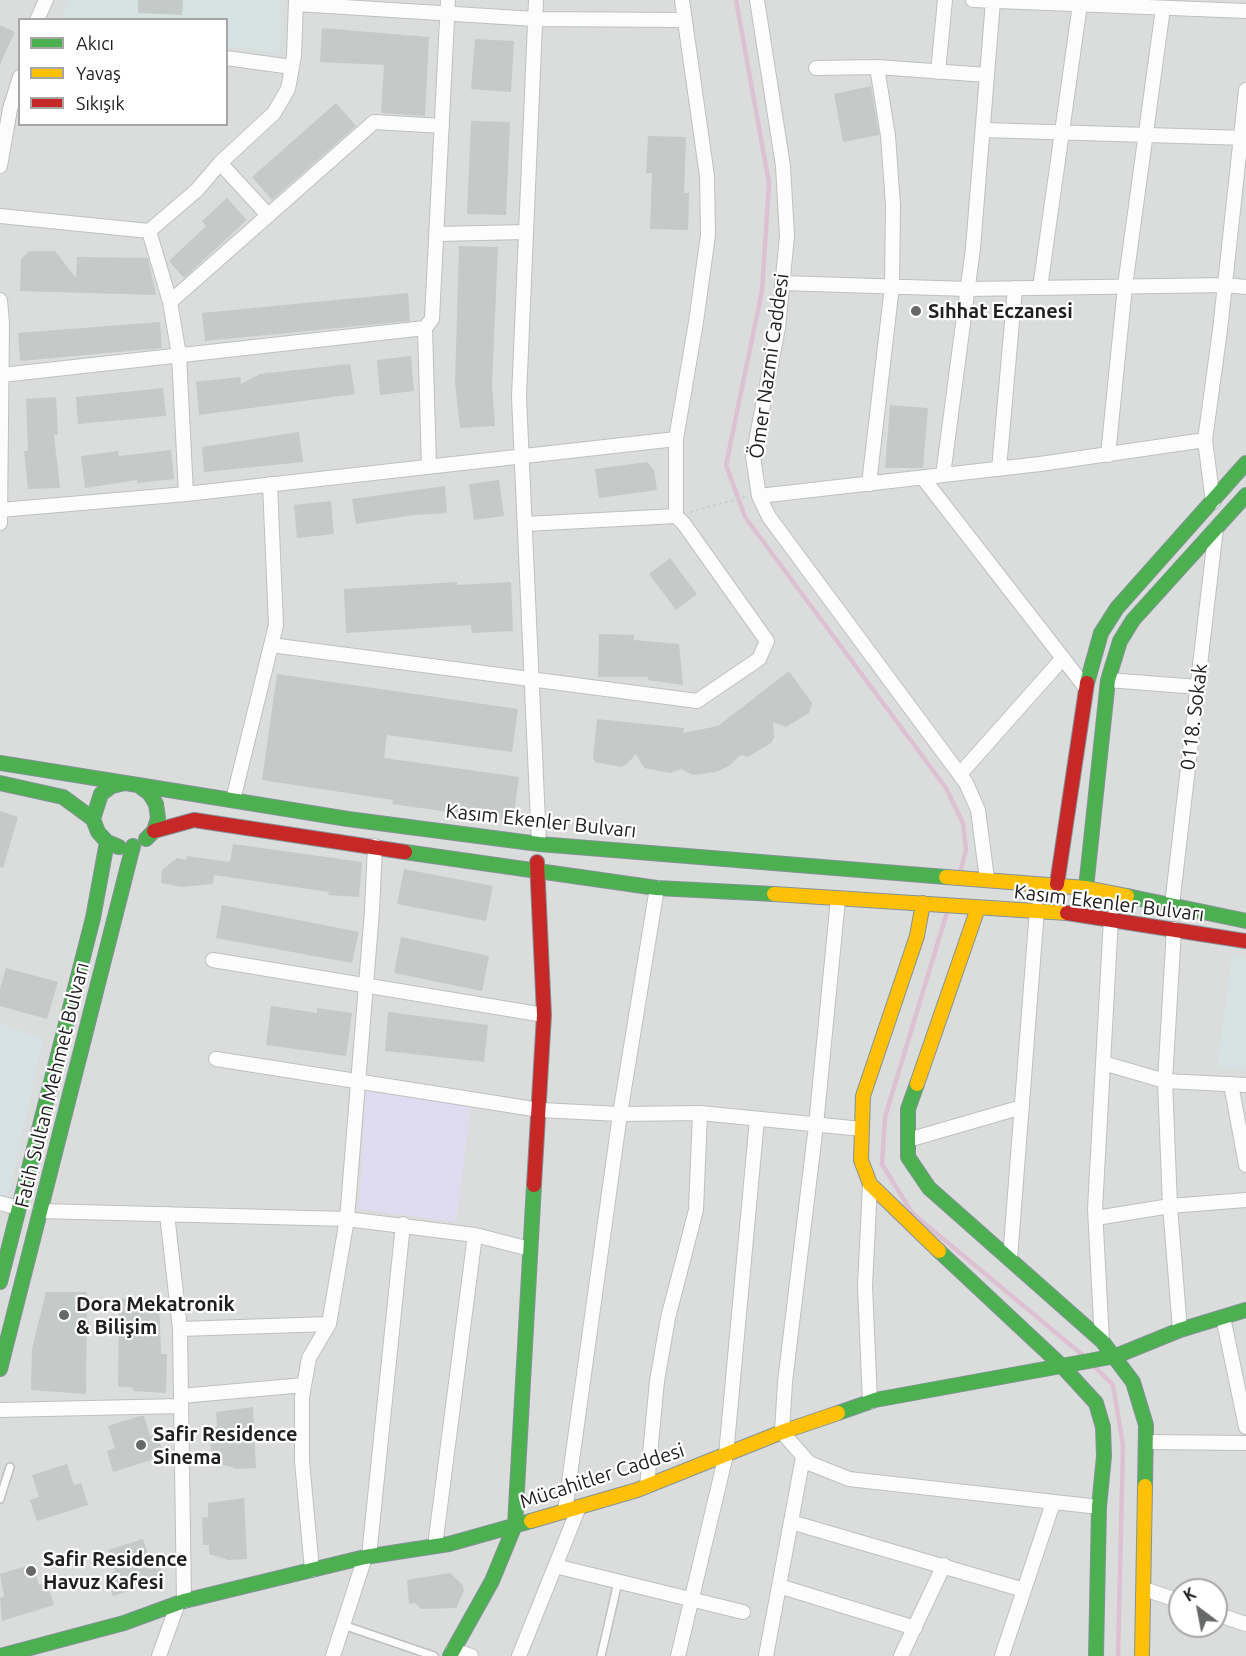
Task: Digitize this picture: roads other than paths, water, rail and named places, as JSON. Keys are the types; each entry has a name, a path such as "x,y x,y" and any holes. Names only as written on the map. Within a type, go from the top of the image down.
{"street":[{"path":"37,18 46,0"},
{"path":"471,1656 451,1653 492,1581 515,1525 544,1015 536,872 539,844 519,397 536,0"},
{"path":"271,645 697,701 759,659 767,641 676,516 676,439 708,235 707,176 682,0"},
{"name":"Ömer Nazmi Caddesi","path":"758,0 783,166 787,236 778,328 753,457 759,496 769,517 960,774 978,810 984,879"},
{"path":"938,72 945,0"},
{"path":"973,0 1139,3 1163,8 1212,5 1246,11"},
{"path":"943,475 968,289 987,75 997,1"},
{"path":"0,216 149,231 197,190 220,163 274,113 288,89 292,67 296,2 448,7 535,19 684,20"},
{"path":"1040,288 1062,133 1074,3"},
{"path":"429,467 425,328 432,319 448,7"},
{"path":"1108,455 1125,286 1163,8"},
{"path":"228,58 292,67"},
{"path":"816,68 877,68 987,75"},
{"path":"868,484 892,286 892,193 888,136 877,68"},
{"path":"0,166 10,109 18,83"},
{"path":"1213,502 1205,440 1244,138 1246,90"},
{"path":"170,302 374,122 442,126"},
{"path":"983,130 1244,138"},
{"path":"220,163 268,215"},
{"path":"149,231 170,302 179,355 186,494"},
{"path":"437,234 525,232"},
{"path":"782,283 968,289 1226,285 1246,287"},
{"path":"999,469 1015,288"},
{"path":"0,300 2,375 0,523"},
{"path":"2,375 425,328"},
{"path":"0,510 186,494 676,439"},
{"path":"759,496 999,469 1205,440"},
{"path":"1057,884 1086,688 1101,633 1117,608 1246,463"},
{"path":"923,478 1086,688"},
{"path":"233,800 276,625 270,484"},
{"path":"1086,888 1108,680 1120,641 1133,620 1246,495"},
{"path":"525,524 676,516"},
{"name":"0118. Sokak","path":"1172,905 1216,528"},
{"path":"960,774 1063,658"},
{"path":"1108,680 1198,687"},
{"name":"Kasım Ekenler Bulvarı","path":"0,763 348,819 539,844 942,877 1057,884 1246,921"},
{"path":"0,783 63,797 93,819"},
{"path":"131,784 149,793 156,804 158,818 154,831 145,841 133,846 120,847 107,842 98,832 93,819 95,806 101,794 112,786 131,784"},
{"path":"154,831 194,820 657,888 930,903 863,1096 861,1160 870,1184 883,1199 1063,1367 1096,1403 1103,1427 1096,1656"},
{"name":"Fatih Sultan Mehmet Bulvarı","path":"0,1282 93,918 107,842"},
{"name":"Fatih Sultan Mehmet Bulvarı","path":"0,1369 133,846"},
{"path":"312,1570 302,1461 302,1397 309,1358 329,1324 347,1219 375,846"},
{"path":"565,1510 620,1114 657,888"},
{"path":"838,899 816,1125 785,1382 782,1432 803,1457 830,1473 849,1479 1099,1507"},
{"name":"Kasım Ekenler Bulvarı","path":"930,903 972,908 1037,909 1111,918 1246,941"},
{"path":"972,908 908,1110 908,1157 930,1188 1102,1341 1116,1356 1134,1382 1146,1425 1142,1656"},
{"path":"1010,1259 1037,909"},
{"path":"1102,1341 1096,1218 1111,918"},
{"path":"1174,929 1166,1081 1170,1206 1180,1330"},
{"path":"213,960 544,1015"},
{"path":"216,1059 540,1110 620,1114 700,1113 862,1129"},
{"path":"1103,1063 1166,1081 1246,1085"},
{"path":"1231,1084 1246,1165"},
{"path":"908,1140 1022,1107"},
{"path":"647,1486 657,1381 668,1318 696,1210 700,1113"},
{"path":"678,1656 726,1455 758,1119"},
{"path":"870,1184 865,1286 870,1401"},
{"path":"1096,1218 1170,1206 1246,1200"},
{"path":"0,1203 19,1208"},
{"path":"40,1211 347,1219 475,1234 530,1249"},
{"path":"159,1656 180,1603 180,1329 167,1214"},
{"path":"333,1656 367,1557 403,1224"},
{"path":"435,1546 475,1234"},
{"name":"Mücahitler Caddesi","path":"0,1656 124,1623 180,1603 367,1557 435,1546 515,1525 647,1486 782,1432 870,1401 1116,1356 1180,1330 1246,1310"},
{"path":"1223,1317 1246,1427"},
{"path":"180,1329 329,1324"},
{"path":"0,1410 181,1401 304,1385"},
{"path":"1146,1442 1246,1443"},
{"path":"768,1655 803,1457"},
{"path":"1002,1656 1053,1503"},
{"path":"519,1656 579,1506"},
{"path":"791,1522 1024,1590"},
{"path":"901,1656 944,1565"},
{"path":"555,1566 743,1612"},
{"path":"779,1586 915,1628"},
{"path":"1144,1589 1168,1597"},
{"path":"1228,1618 1246,1624"}],"lane":[{"path":"0,1499 10,1467"},
{"path":"601,1656 618,1582"},
{"path":"343,1625 434,1656"}],"waterway":[{"path":"736,0 769,183 762,291 726,465 745,517 946,788 963,823 966,850 960,873"},
{"path":"948,909 885,1117 882,1164 912,1213 1085,1357"},
{"path":"1095,1367 1113,1385 1123,1445 1118,1656"}],"place":[{"name":"Sıhhat Eczanesi","path":"916,311"},
{"name":"Dora Mekatronik & Bilişim","path":"64,1315"},
{"name":"Safir Residence Sinema","path":"141,1445"},
{"name":"Safir Residence Havuz Kafesi","path":"31,1571"}]}
